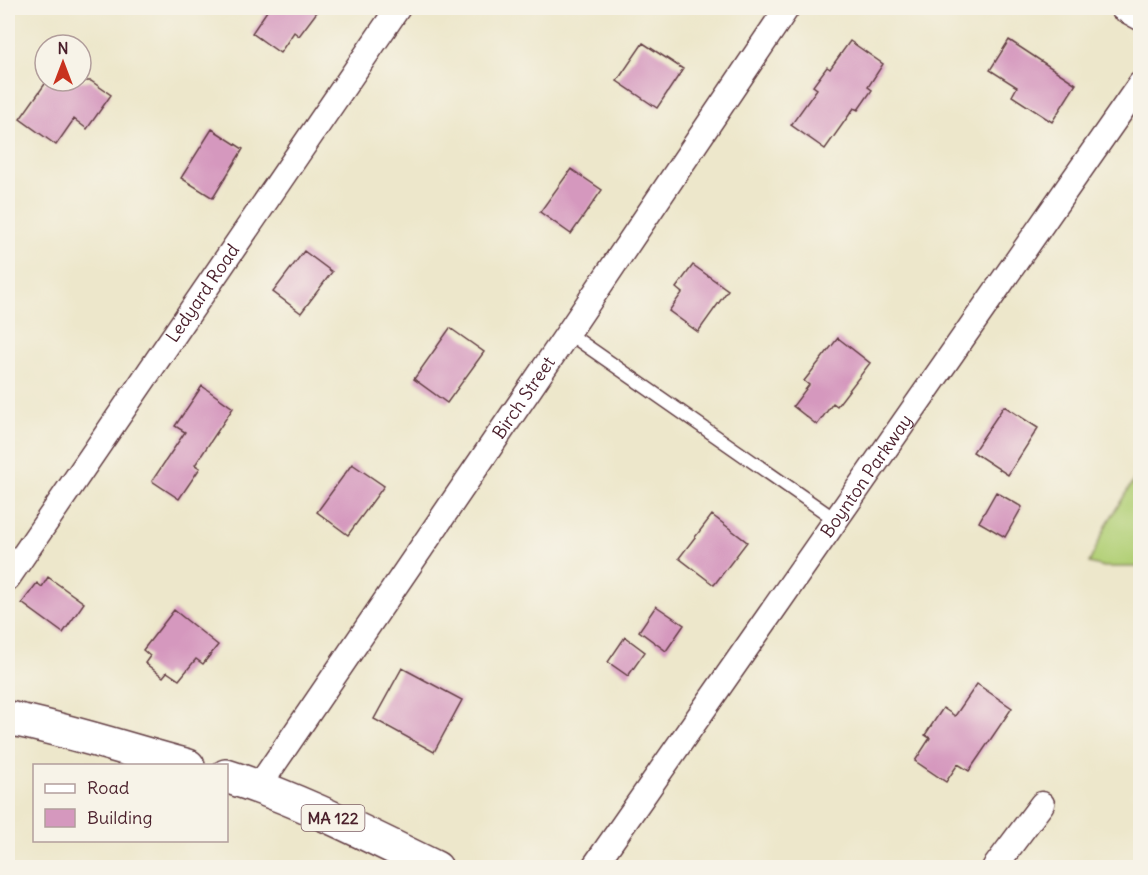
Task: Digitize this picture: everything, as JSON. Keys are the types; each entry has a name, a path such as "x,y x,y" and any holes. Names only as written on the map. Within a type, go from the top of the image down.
{"main road":[{"path":"8,718 39,724 184,764"},
{"name":"MA 122","path":"228,777 259,786 338,820 436,867"}],"street":[{"name":"Ledyard Road","path":"8,578 398,8"},
{"name":"Birch Street","path":"259,786 787,8"},
{"path":"1122,8 1140,18"},
{"name":"Boynton Parkway","path":"593,867 1140,84"},
{"path":"994,867 1042,804"}],"lane":[{"path":"568,333 836,520"}],"green space":[{"path":"1140,470 1140,567 1104,567 1089,563 1108,522"}],"building":[{"path":"262,8 320,8 299,36 294,32 280,53 252,33 267,11"},
{"path":"1009,40 1076,84 1052,122 1012,96 1017,87 990,70"},
{"path":"850,41 883,64 868,87 872,90 858,110 854,108 825,149 791,125 817,89 813,86 827,67 830,69"},
{"path":"643,43 683,69 657,108 617,81"},
{"path":"93,82 111,95 87,129 74,119 56,145 20,119 38,93 93,93"},
{"path":"212,129 243,149 213,198 181,178"},
{"path":"571,169 602,190 571,234 540,212"},
{"path":"304,251 332,272 301,313 273,292"},
{"path":"693,265 728,290 698,332 669,311 682,293 676,288"},
{"path":"450,328 484,352 447,403 414,379"},
{"path":"838,338 870,363 837,406 833,403 817,425 793,406 809,385 804,381"},
{"path":"202,386 233,408 195,465 200,468 179,499 152,481 185,432 175,426"},
{"path":"1004,406 1038,428 1008,475 973,452"},
{"path":"352,464 384,486 348,535 317,512"},
{"path":"996,492 1022,507 1005,537 979,522"},
{"path":"712,515 747,542 714,585 679,558"},
{"path":"48,577 84,603 63,633 22,603 37,583 42,587"},
{"path":"656,606 684,625 666,651 639,631"},
{"path":"174,610 218,645 203,664 196,659 179,680 167,672 163,677 145,663 150,656 143,650"},
{"path":"625,637 645,652 628,676 608,662"},
{"path":"402,668 462,700 434,752 374,719"},
{"path":"977,684 1012,708 969,771 958,764 946,782 915,761 930,738 925,735 943,708 955,716"}]}
